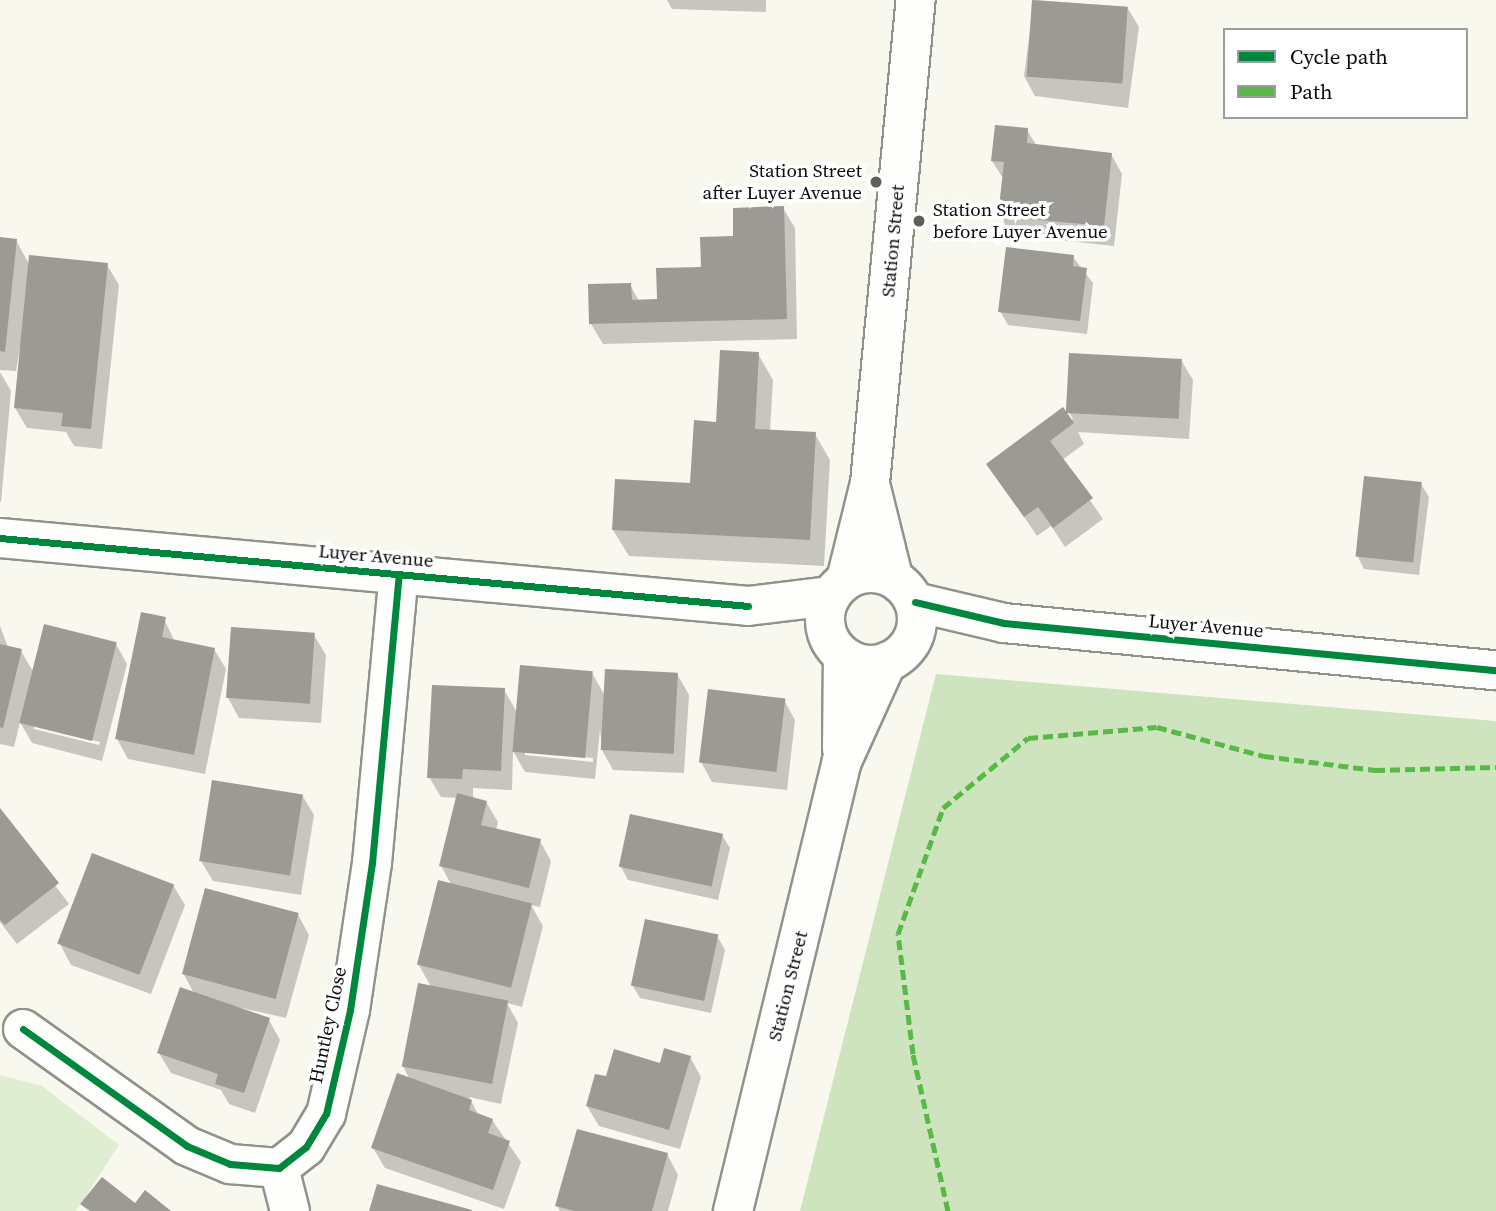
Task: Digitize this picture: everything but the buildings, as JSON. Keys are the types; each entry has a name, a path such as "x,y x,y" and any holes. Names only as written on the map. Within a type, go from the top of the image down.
{"street":[{"name":"Station Street","path":"838,588 870,483 916,0"},
{"name":"Station Street","path":"870,483 904,590"},
{"name":"Luyer Avenue","path":"0,538 748,606 838,588"},
{"path":"869,572 904,590 918,624 899,654 872,666 836,646 826,615 838,588 869,572"},
{"name":"Huntley Close","path":"279,1168 306,1146 326,1114 350,1010 372,863 399,574"},
{"name":"Luyer Avenue","path":"904,590 1004,623 1496,670"},
{"name":"Luyer Avenue","path":"748,606 836,646"},
{"name":"Luyer Avenue","path":"899,654 1004,623"},
{"name":"Station Street","path":"836,646 842,761"},
{"name":"Station Street","path":"733,1211 842,761 899,654"},
{"path":"23,1029 187,1146 230,1164 279,1168 290,1211"}],"green space":[{"path":"936,674 1496,721 1496,1211 800,1211"},
{"path":"0,1075 42,1086 119,1145 76,1211 0,1211"}],"marked path":[{"path":"948,1211 913,1054 898,934 943,808 1028,738 1157,727 1264,756 1375,770 1496,767"}],"cycle path":[{"path":"0,538 748,606"},
{"path":"23,1029 187,1146 230,1164 279,1168 306,1147 326,1114 350,1010 372,863 399,574"},
{"path":"915,602 1004,623 1496,670"}],"place":[{"name":"Station Street after Luyer Avenue","path":"876,182"},
{"name":"Station Street before Luyer Avenue","path":"919,221"}]}
